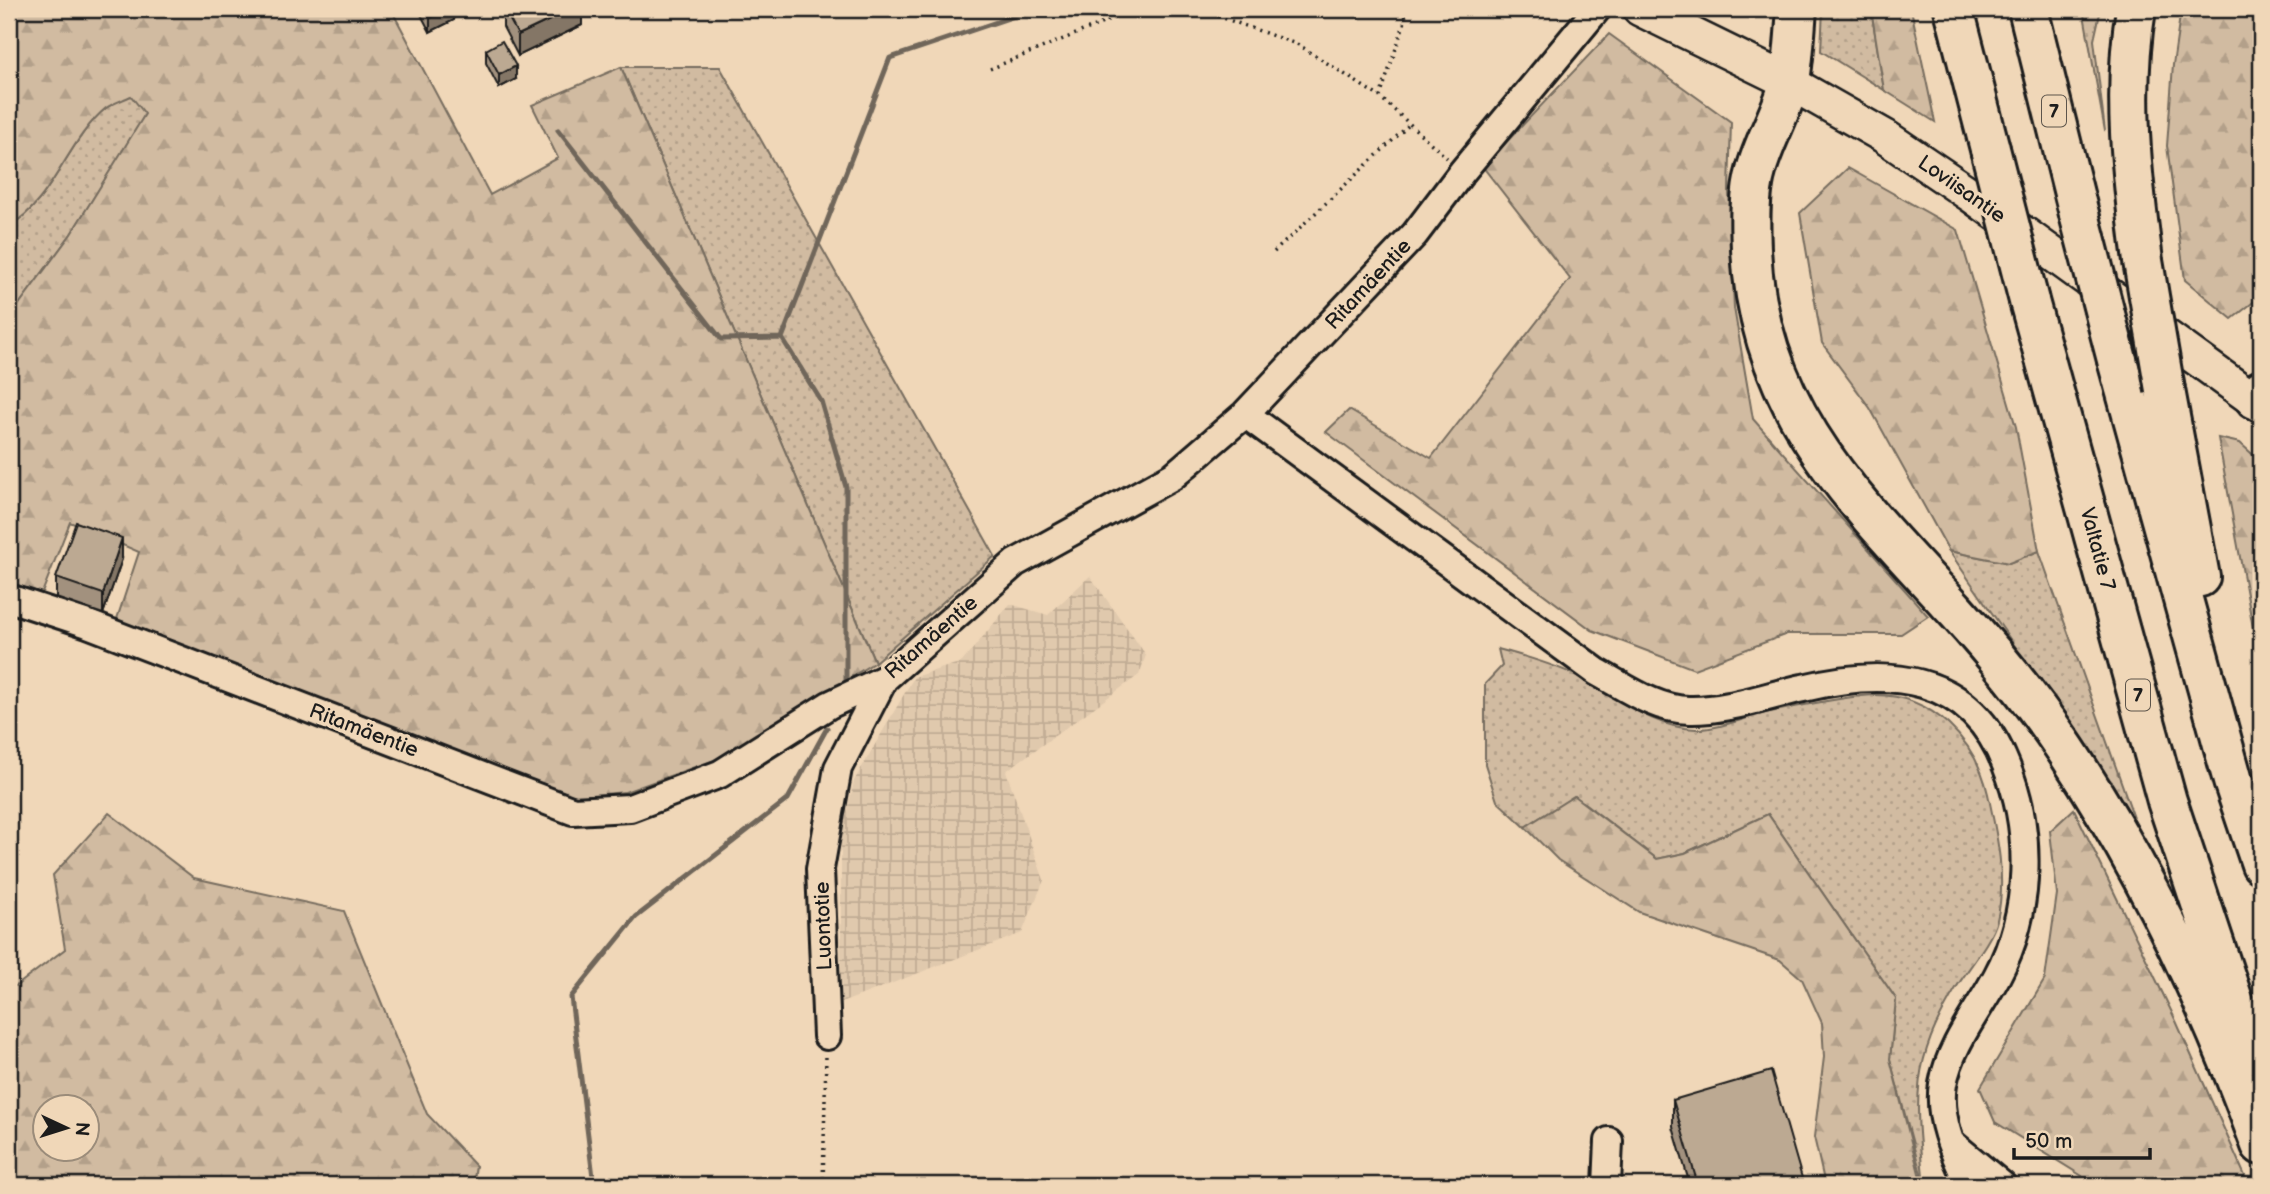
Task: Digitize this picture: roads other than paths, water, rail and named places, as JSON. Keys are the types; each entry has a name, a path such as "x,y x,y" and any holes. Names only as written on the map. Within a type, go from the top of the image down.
{"highway":[{"path":"1797,9 1790,82 1755,174 1751,250 1763,325 1790,404 1848,494 1959,615 2014,681 2071,759 2112,823 2163,917 2225,1047 2261,1145"},
{"name":"Valtatie 7","path":"1954,9 2029,301 2167,801 2261,1084"},
{"name":"7","path":"2028,9 2117,360 2233,781 2261,864"},
{"path":"2136,9 2127,80 2129,147 2143,261 2205,599 2234,713 2233,781"}],"main road":[{"name":"Loviisantie","path":"1640,9 1790,82 1884,136 2259,398"}],"street":[{"name":"Ritamäentie","path":"9,598 88,624 573,811 630,808 720,774 830,705 884,679 1015,563 1173,476 1245,414 1415,233 1597,9"},
{"path":"1245,414 1597,672 1654,702 1689,710 1710,708 1867,677 1899,678 1939,689 1975,713 2000,748 2008,770 2021,829 2024,885 2017,930 2008,954 1956,1050 1943,1084 1942,1108 1956,1163 1969,1185"},
{"name":"Luontotie","path":"827,1036 820,869 838,768 884,679"},
{"path":"1607,1185 1609,1141"},
{"path":"1956,1163 1989,1185"},
{"path":"1956,1163 2002,1185"}],"waterway":[{"path":"782,338 890,58 1035,9"},
{"path":"558,130 721,339 782,338 821,401 846,487 846,679"},
{"path":"594,1185 571,997 636,917 788,799 827,728"}]}
